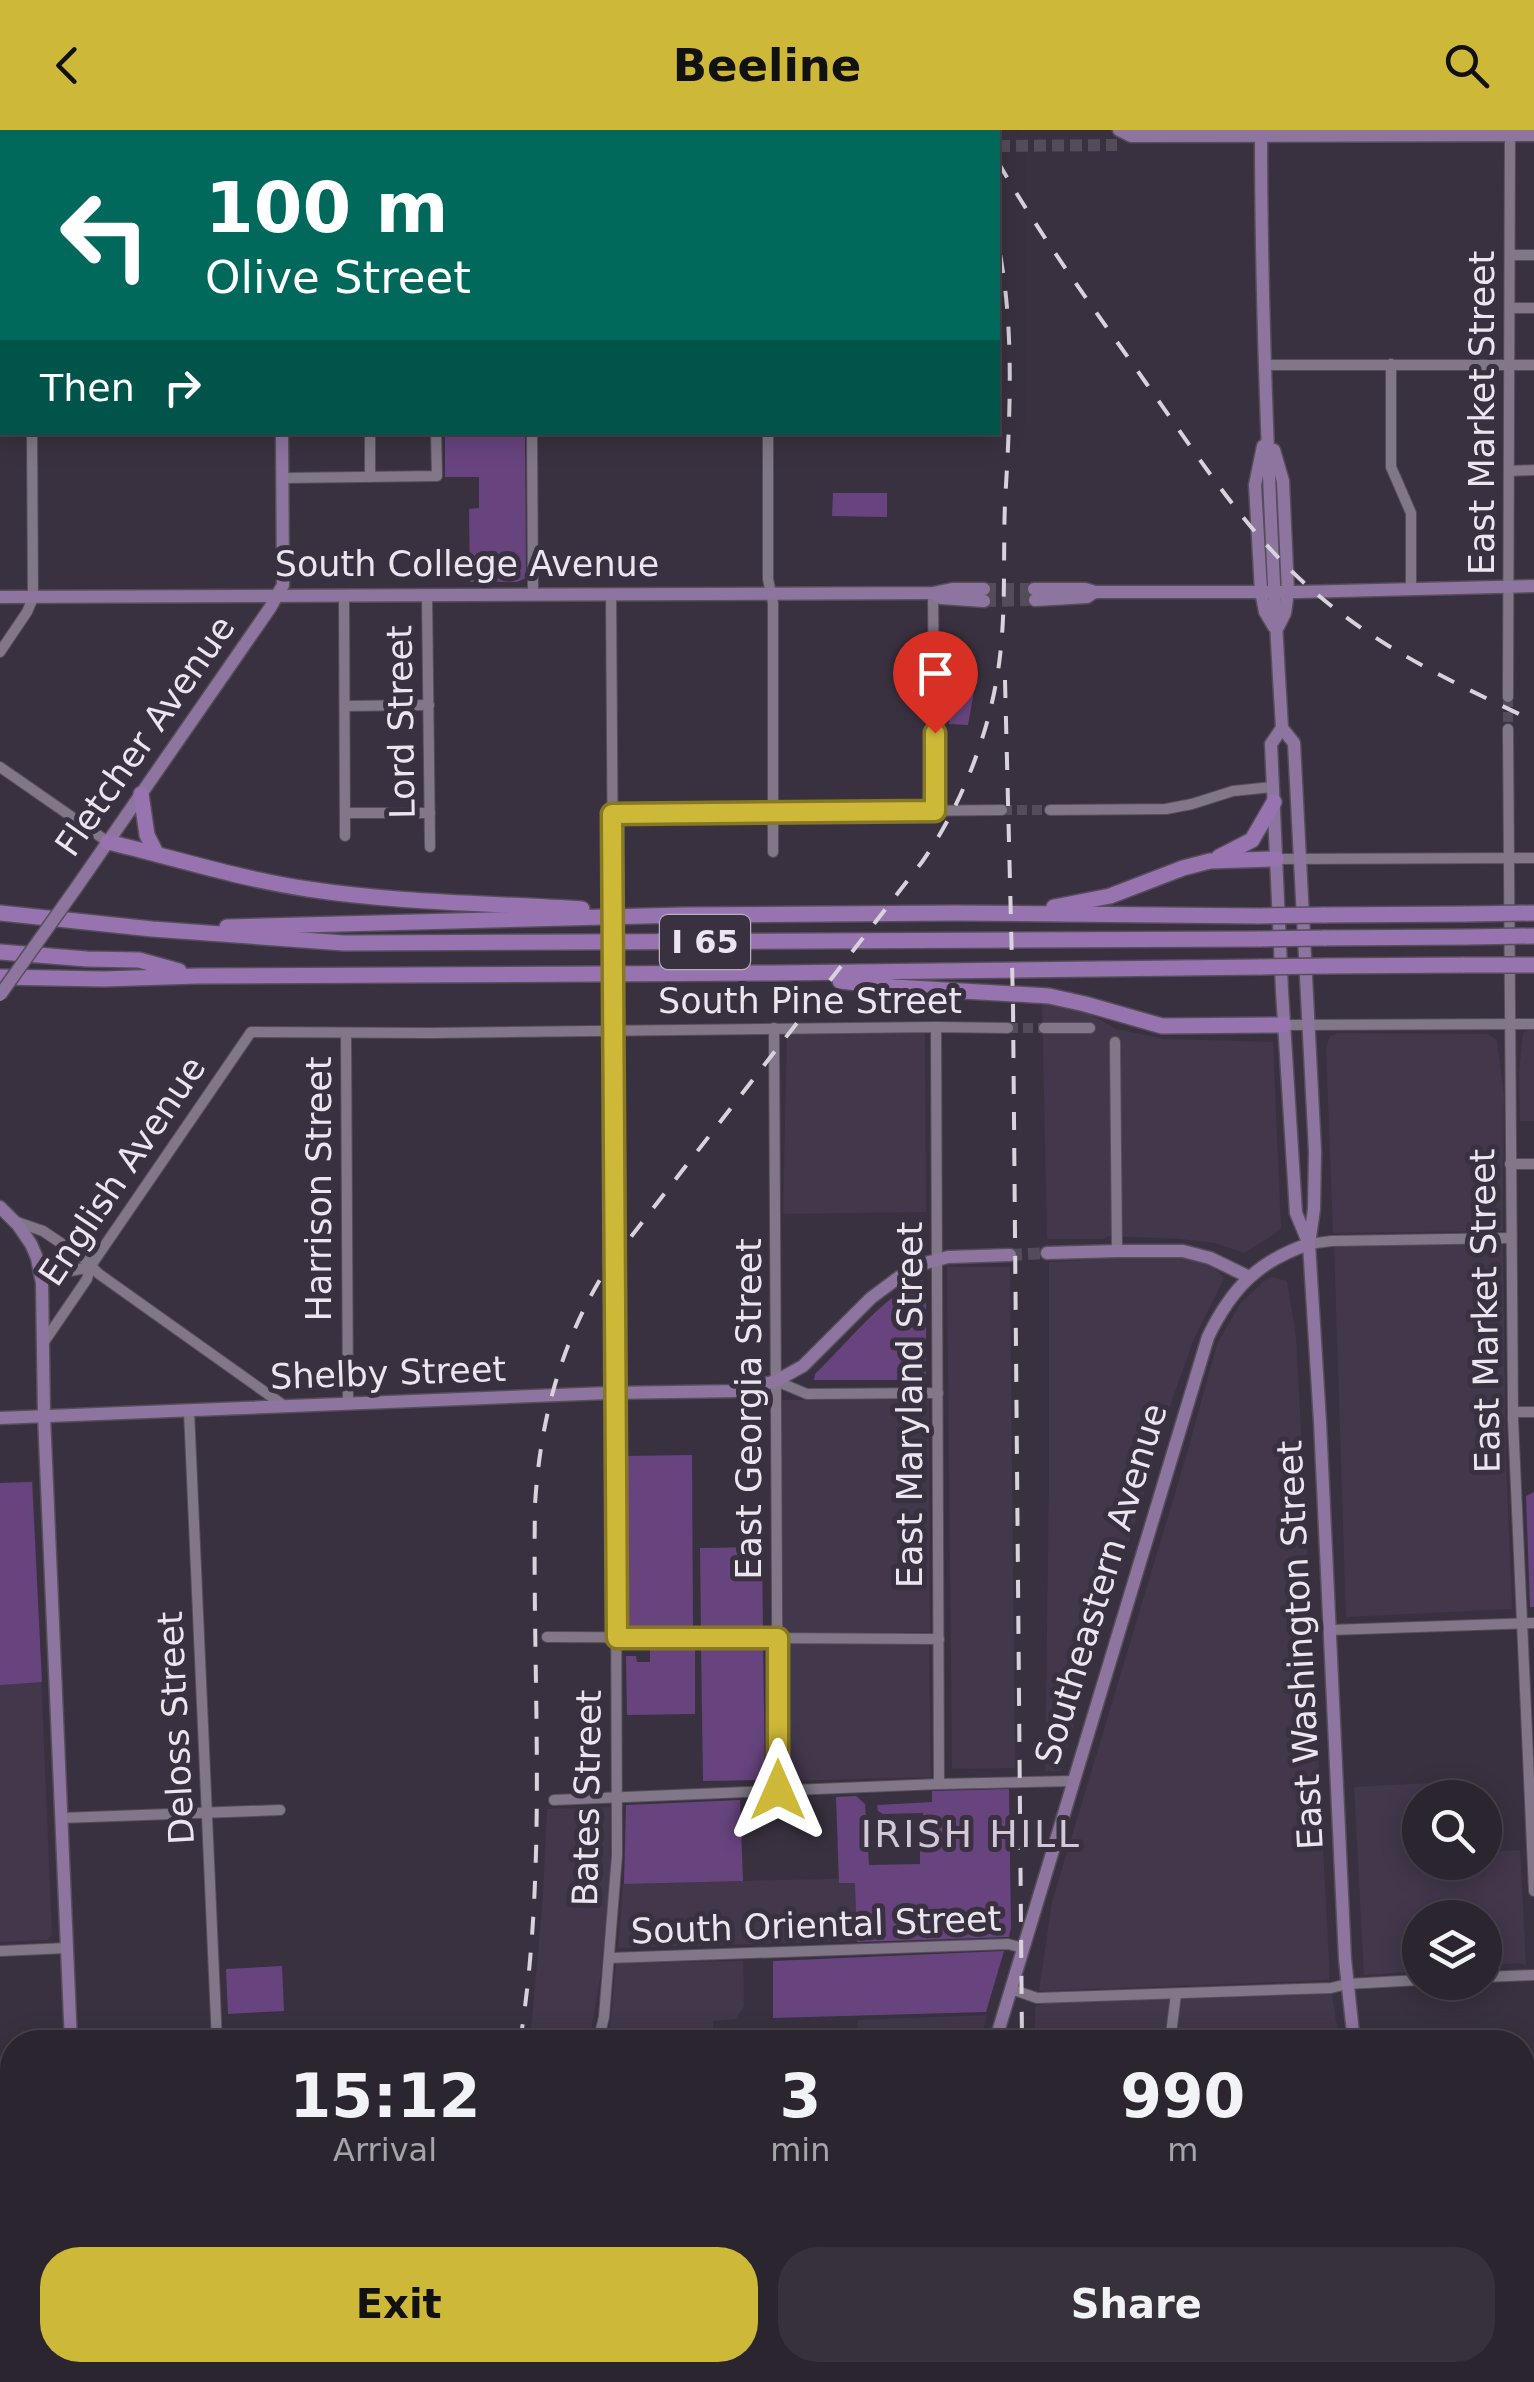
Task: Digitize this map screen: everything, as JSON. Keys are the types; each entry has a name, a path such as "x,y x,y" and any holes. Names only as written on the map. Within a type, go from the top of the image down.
{"highway":[{"path":"140,794 145,828 156,853"},
{"path":"955,913 1090,901 1210,861 1252,840 1273,794"},
{"path":"108,842 262,881 362,896 682,915"},
{"path":"1210,861 1276,859"},
{"name":"I 65","path":"5,913 259,938 387,943 1534,936"},
{"path":"152,929 682,915 1534,914"},
{"path":"0,952 140,960 197,976"},
{"name":"I 65","path":"0,977 776,974 1534,965"},
{"path":"776,974 894,987 1049,996 1162,1026 1284,1025"}],"main road":[{"name":"East Washington Street","path":"1261,134 1264,365 1274,591 1282,728 1294,743 1315,1161 1309,1244 1353,2030"},
{"path":"1124,135 1534,134"},
{"name":"Fletcher Avenue","path":"0,994 278,595 283,585 282,435"},
{"path":"1035,594 1086,597 1095,592 1274,591 1301,600 1370,596 1381,589 1534,586"},
{"name":"South College Avenue","path":"0,597 934,592 940,598 984,595"},
{"name":"East Washington Street","path":"1282,728 1271,744 1284,1025 1296,1214 1309,1244"},
{"path":"0,1207 31,1244 42,1276"},
{"name":"Southeastern Avenue","path":"999,2030 1206,1344 1227,1303 1249,1276 1282,1253 1309,1244"},
{"path":"1047,1253 1193,1253 1249,1276"},
{"name":"Shelby Street","path":"0,1418 756,1388 794,1372 891,1281 926,1262 1010,1255"},
{"name":"English Avenue","path":"42,1276 44,1416 70,2030"}],"street":[{"name":"East Market Street","path":"1508,697 1510,132"},
{"path":"1510,255 1534,255"},
{"path":"1510,308 1534,308"},
{"path":"1391,364 1392,467 1411,513 1411,588"},
{"path":"1264,365 1534,365"},
{"path":"0,652 28,612 33,598 32,435"},
{"path":"370,435 370,477"},
{"path":"282,478 437,476 436,435"},
{"path":"532,435 533,594"},
{"path":"768,435 773,852"},
{"path":"1509,471 1534,470"},
{"path":"934,592 935,811"},
{"name":"Bates Street","path":"601,2030 616,1884 617,1796 612,594"},
{"name":"Lord Street","path":"427,595 430,848"},
{"path":"344,596 346,836"},
{"path":"345,706 429,705"},
{"name":"East Market Street","path":"1508,728 1513,1412 1534,1891"},
{"path":"0,766 108,842"},
{"path":"1050,810 1166,809 1233,791 1273,794"},
{"path":"612,814 1002,810"},
{"path":"345,813 430,813"},
{"path":"1276,859 1534,858"},
{"path":"1284,1025 1534,1024"},
{"name":"East Maryland Street","path":"936,1026 939,1784"},
{"name":"East Georgia Street","path":"774,1028 778,1790"},
{"name":"South Pine Street","path":"251,1032 1008,1028"},
{"path":"1044,1028 1090,1028"},
{"name":"English Avenue","path":"43,1342 251,1032"},
{"name":"Harrison Street","path":"346,1033 348,1404"},
{"path":"1115,1042 1117,1250"},
{"path":"1510,1164 1534,1164"},
{"path":"14,1221 42,1231 83,1258 90,1268 286,1407"},
{"path":"1309,1244 1331,1240 1510,1238"},
{"path":"42,1276 90,1268"},
{"name":"Shelby Street","path":"776,1381 808,1394 938,1393"},
{"name":"Deloss Street","path":"189,1411 216,2030"},
{"path":"1513,1412 1534,1412"},
{"path":"1330,1630 1534,1622"},
{"path":"547,1638 939,1639"},
{"path":"554,1800 1073,1781"},
{"path":"61,1818 280,1810"},
{"name":"South Oriental Street","path":"609,1958 1008,1944 1024,1948"},
{"path":"0,1951 67,1948"},
{"path":"1502,1976 1534,1975"},
{"name":"South Oriental Street","path":"1011,1990 1037,1998 1331,1988 1402,1981"},
{"path":"1172,2030 1176,1994"}],"shaded area":[{"path":"445,435 525,435 526,578 517,582 470,582 469,509 479,508 479,477 445,477"},
{"path":"833,493 887,493 887,517 832,516"},
{"path":"974,691 968,725 949,724 950,700"},
{"path":"1042,1000 1088,1013 1116,1029 1165,1039 1273,1042 1281,1228 1244,1253 1215,1243 1180,1239 1047,1239"},
{"path":"1534,1028 1534,1121 1520,1121 1523,1033"},
{"path":"787,1032 925,1032 926,1212 783,1214"},
{"path":"1488,1034 1497,1040 1504,1095 1503,1231 1333,1233 1326,1047 1330,1036"},
{"path":"1503,1244 1512,1609 1346,1617 1334,1245"},
{"path":"1156,1256 1195,1259 1211,1265 1224,1278 1193,1341 1170,1406 1060,1771 1045,1771 1049,1262"},
{"path":"947,1267 1010,1267 1015,1768 952,1769"},
{"path":"1272,1277 1287,1281 1296,1336 1330,1980 1039,1991 1052,1902 1217,1344 1240,1304"},
{"path":"922,1280 926,1284 923,1380 814,1380 815,1374 878,1309"},
{"path":"782,1400 929,1400 930,1632 783,1633"},
{"path":"692,1455 693,1631 626,1631 624,1456"},
{"path":"33,1481 52,1935 47,1940 0,1942 0,1483"},
{"path":"32,1482 42,1682 0,1685 0,1483"},
{"path":"1534,1492 1534,1607 1530,1607 1526,1496"},
{"path":"762,1547 763,1632 701,1632 700,1548"},
{"path":"763,1642 765,1780 703,1781 701,1643"},
{"path":"929,1642 931,1777 785,1781 785,1644"},
{"path":"650,1643 695,1643 695,1714 627,1715 626,1656 636,1656 637,1662 650,1662"},
{"path":"1402,1784 1402,1880 1502,1880 1502,1851 1520,1850 1526,1965 1502,1964 1502,1900 1402,1900 1402,1972 1364,1975 1354,1787"},
{"path":"1009,1789 1009,1937 857,1942 855,1883 839,1883 836,1797 856,1796 865,1804 869,1865 920,1864 920,1840 935,1840 934,1828 924,1828 923,1813 883,1814 877,1805 932,1802 932,1791"},
{"path":"740,1800 743,1881 624,1884 626,1805"},
{"path":"611,1807 610,1877 591,2030 531,2030 547,1809"},
{"path":"858,1878 862,1941 618,1948 623,1884"},
{"path":"1004,1951 986,2012 773,2018 773,1961"},
{"path":"743,1961 744,2006 736,2019 713,2021 713,2030 608,2030 616,1963"},
{"path":"282,1966 284,2011 228,2014 226,1969"},
{"path":"1332,1994 1337,2030 1035,2030 1035,2006"},
{"path":"987,2015 983,2030 858,2030 858,2020"}],"tunnel":[{"path":"1000,146 1117,145"},
{"path":"984,589 1034,589"},
{"path":"984,601 1035,600"},
{"path":"1508,697 1508,729"},
{"path":"1002,810 1050,810"},
{"path":"1008,1028 1044,1028"},
{"path":"1010,1255 1047,1253"}],"railway":[{"path":"1000,165 1051,247 1186,441 1273,552 1324,600 1373,636 1534,721"},
{"path":"522,2030 529,1975 536,1842 535,1505 542,1441 556,1380 578,1321 609,1265 922,862 963,790 990,710 1003,618 1010,372 1000,256"},
{"path":"1005,680 1013,1004 1022,2030"}],"district":[{"name":"IRISH HILL","path":"971,1834"}],"route":[{"path":"778,1790 778,1638 617,1638 612,814 935,811 935,733"}]}
